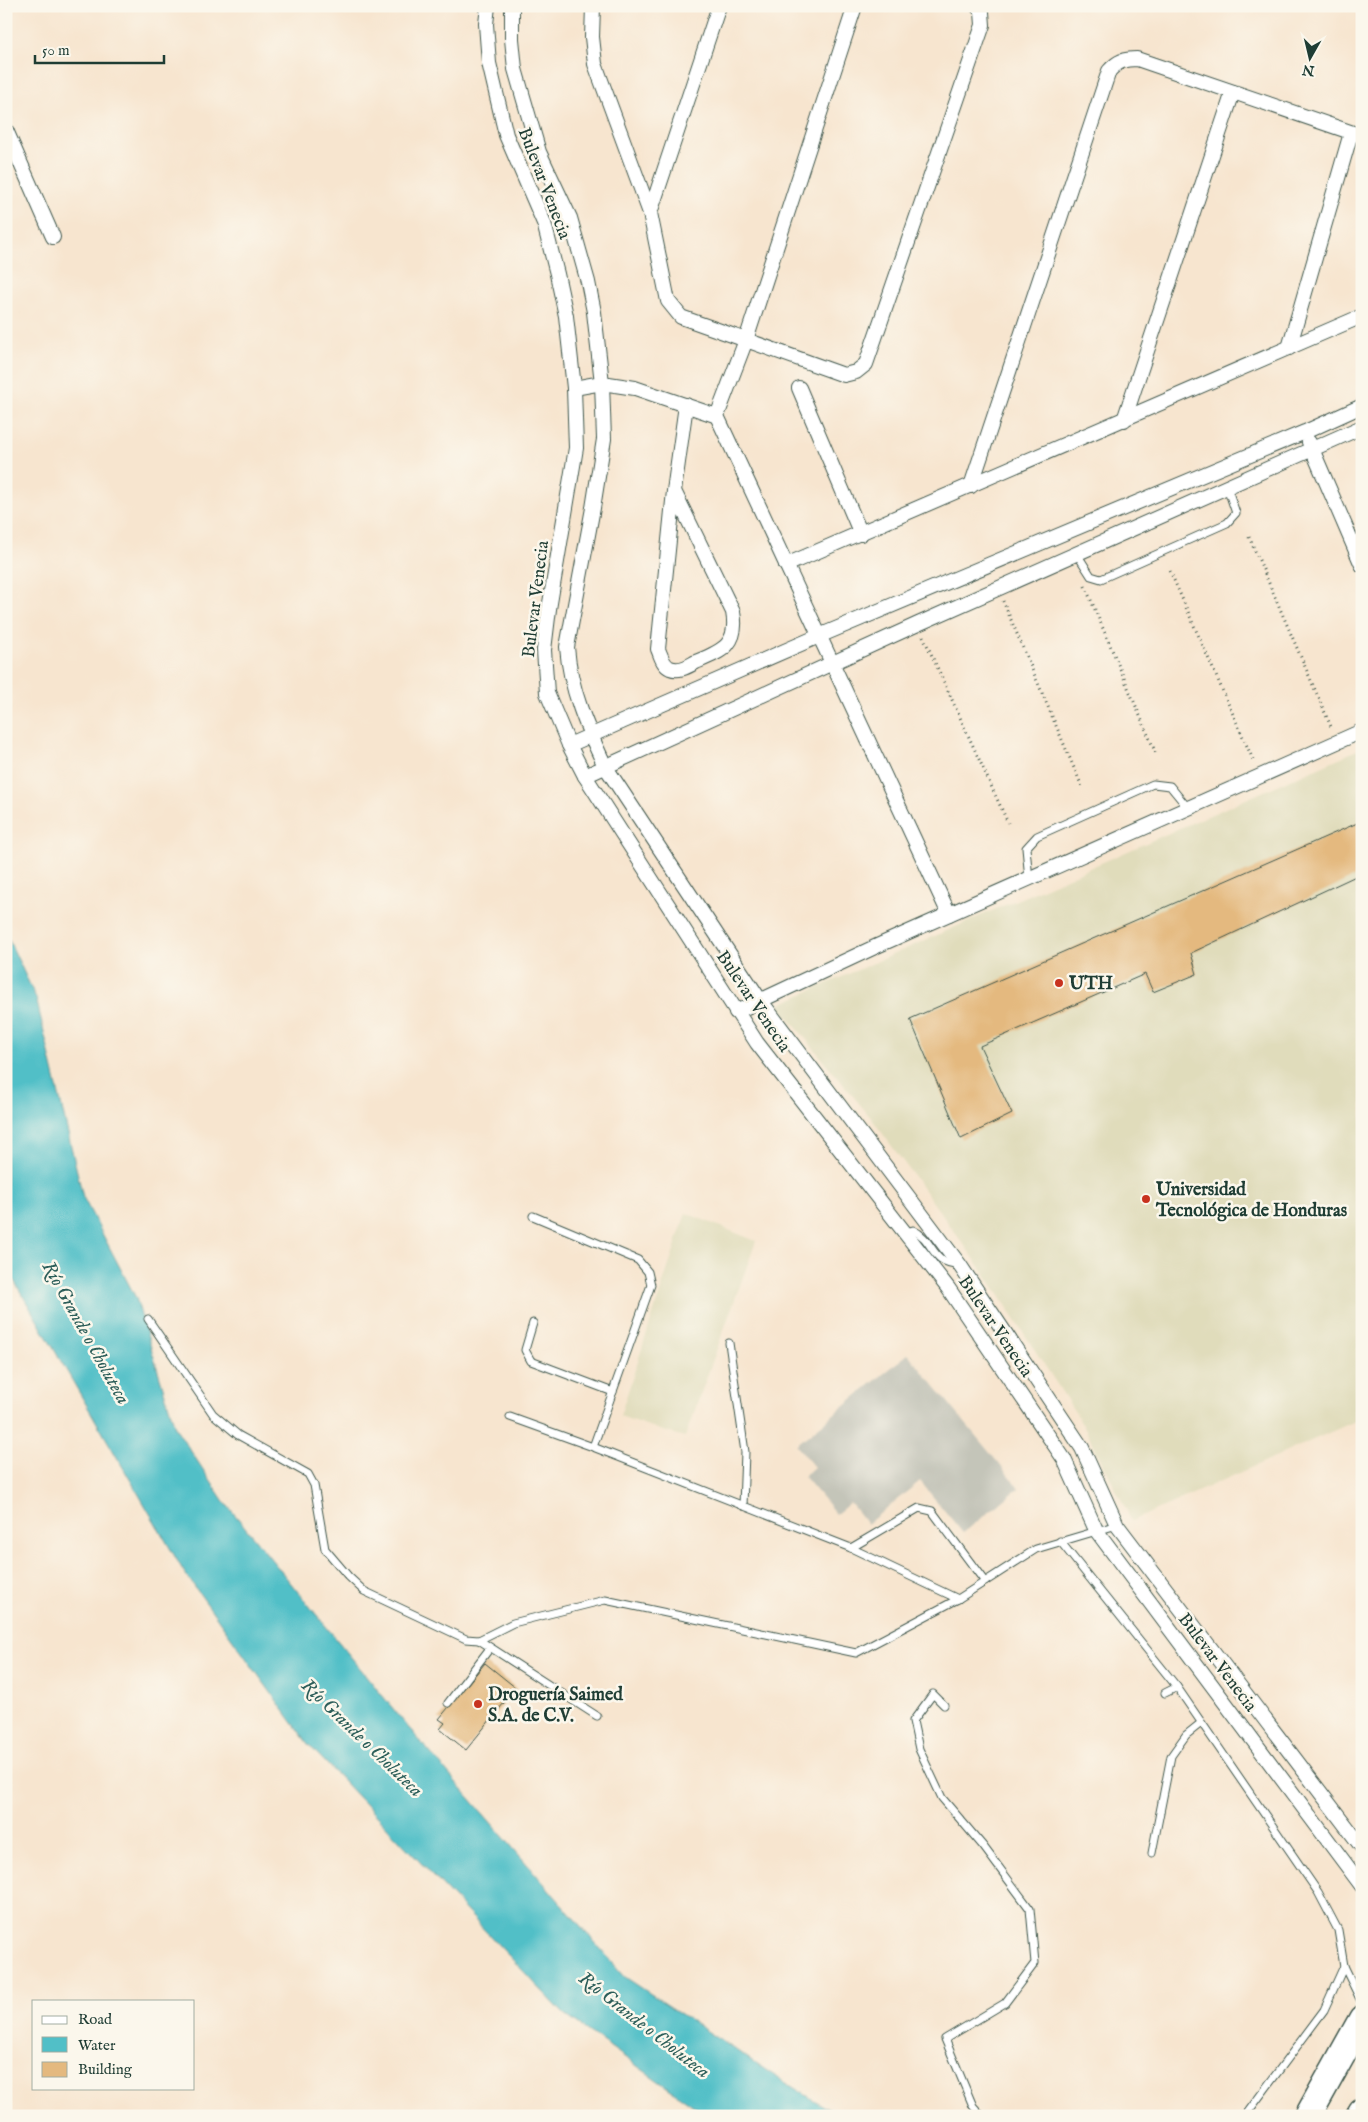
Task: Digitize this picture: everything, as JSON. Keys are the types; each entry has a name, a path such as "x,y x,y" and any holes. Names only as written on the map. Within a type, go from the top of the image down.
{"highway":[{"path":"1308,2116 1362,2019"},
{"path":"1359,2116 1362,2111"}],"street":[{"name":"Bulevar Venecia","path":"488,6 486,24 488,53 496,96 506,136 544,223 566,316 574,388 576,448 544,650 547,693 569,745 585,776 757,1043 948,1288 1064,1459 1096,1530 1362,1886"},
{"name":"Bulevar Venecia","path":"512,6 512,39 515,69 539,152 570,218 588,282 594,312 602,383 604,439 567,647 568,668 591,736 605,766 760,1000 959,1264 1082,1448 1117,1525 1362,1846"},
{"path":"593,6 592,37 595,64 650,213 668,301 674,310 681,317 844,374 856,372 866,364 983,24 982,12 978,6"},
{"path":"650,213 719,6"},
{"path":"717,416 746,340 855,6"},
{"path":"972,486 1110,71 1117,62 1125,59 1137,59 1356,135 1289,348"},
{"path":"1124,420 1233,92"},
{"path":"6,130 53,237"},
{"path":"786,565 1362,316"},
{"path":"574,388 602,383 635,388 717,416 949,914"},
{"path":"799,388 861,534"},
{"path":"674,492 733,612 735,626 730,640 723,650 679,670 669,668 662,661 658,648 674,492 686,405"},
{"path":"569,745 819,636 1305,432 1362,406"},
{"path":"585,776 998,588 1362,427"},
{"path":"1305,432 1362,565"},
{"path":"736,1012 949,914 1362,731"}],"lane":[{"path":"1074,555 1091,576 1101,579 1191,540 1227,523 1236,513 1227,487"},
{"path":"1029,879 1026,848 1036,836 1153,784 1170,786 1188,808"},
{"path":"533,1216 638,1260 648,1272 651,1284 594,1447"},
{"path":"906,1232 913,1230 921,1234 940,1259 947,1264 959,1264"},
{"path":"148,1319 213,1414 238,1435 308,1474 314,1485 325,1549 348,1576 364,1591 466,1639 479,1640 513,1623 605,1600 856,1653 958,1599 1036,1549 1117,1525"},
{"path":"533,1324 525,1350 531,1361 613,1392"},
{"path":"729,1344 744,1452 743,1506"},
{"path":"510,1417 594,1447 851,1548 958,1599"},
{"path":"851,1548 919,1508 932,1511 985,1582"},
{"path":"1060,1541 1177,1687 1318,1892 1338,1930 1344,1966 1362,2003"},
{"path":"479,1640 597,1716"},
{"path":"448,1703 490,1648"},
{"path":"1165,1694 1177,1687"},
{"path":"944,1705 933,1694 913,1720 919,1749 942,1798 984,1846 1030,1909 1035,1963 1006,2003 946,2039 973,2106 982,2116"},
{"path":"1152,1853 1171,1756 1186,1735 1202,1723"},
{"path":"1245,2116 1324,2010 1344,1966"}],"path":[{"path":"1248,537 1338,742"},
{"path":"1074,555 1157,756"},
{"path":"1170,571 1260,776"},
{"path":"998,588 1083,789"},
{"path":"918,624 1008,822"}],"shaded area":[{"name":"Universidad Tecnológica de Honduras","path":"1362,748 1362,1418 1132,1521 1082,1423 989,1279 872,1119 778,1005"},
{"path":"686,1213 756,1241 685,1437 620,1416"},
{"path":"908,1354 1019,1488 963,1533 920,1481 867,1524 850,1503 836,1514 804,1476 814,1467 796,1445"}],"water":[{"name":"Río Grande o Choluteca","path":"6,934 36,998 83,1197 136,1298 175,1427 223,1500 408,1727 625,1977 778,2078 840,2116 708,2116 565,2015 308,1744 184,1572 6,1267"}],"building":[{"name":"UTH","path":"1362,821 1362,884 1358,875 1191,953 1197,974 1153,992 1145,974 980,1046 1012,1114 961,1139 910,1019"},
{"name":"Droguería Saimed S.A. de C.V.","path":"485,1663 516,1688 466,1750 440,1729 445,1723 439,1719"}],"place":[{"name":"UTH","path":"1059,983"},
{"name":"Universidad Tecnológica de Honduras","path":"1146,1199"},
{"name":"Droguería Saimed S.A. de C.V.","path":"478,1704"}]}
